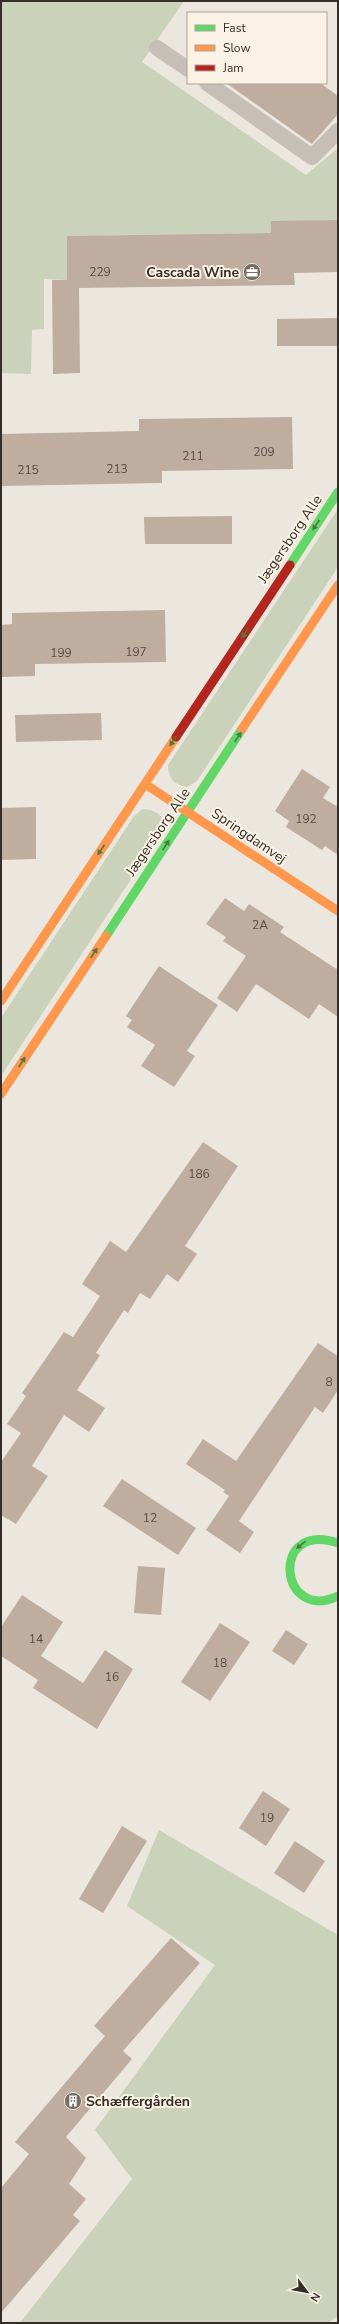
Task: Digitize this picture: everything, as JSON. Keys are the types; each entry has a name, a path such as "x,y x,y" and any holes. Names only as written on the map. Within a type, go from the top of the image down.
{"street":[{"name":"Jægersborg Alle","path":"1,1001 338,492"},
{"name":"Jægersborg Alle","path":"1,1094 338,585"},
{"name":"Springdamvej","path":"145,784 338,911"},
{"path":"338,1542 330,1539 316,1538 301,1544 291,1557 289,1569 291,1581 295,1588 310,1600 328,1600 338,1596"}],"lane":[{"path":"158,48 187,68"},
{"path":"208,84 312,157 338,130"}],"green space":[{"path":"1,1 184,1 142,62 306,175 338,148 338,220 271,233 67,236 67,280 44,279 44,329 32,330 31,374 1,373"},
{"path":"338,509 338,567 197,781 187,787 175,783 169,774 168,765"},
{"path":"143,809 155,812 162,817 164,820 163,831 1,1076 1,1018 134,816"},
{"path":"159,1830 338,1935 338,2316 328,2323 20,2323 132,2179 95,2130 215,1965 127,1906"}],"building":[{"path":"227,84 321,84 338,96 338,114 312,144"},
{"path":"338,220 338,272 294,273 295,285 79,288 80,373 53,374 52,280 67,280 67,236 271,233 271,221"},
{"path":"338,318 338,346 277,346 277,319"},
{"path":"292,417 293,469 162,471 162,483 1,486 1,434 139,431 139,419"},
{"path":"232,516 232,544 145,544 144,517"},
{"path":"165,610 166,662 35,664 35,676 1,677 1,625 12,624 12,613"},
{"path":"101,713 102,740 16,742 15,715"},
{"path":"302,769 330,787 323,798 338,807 338,855 325,846 322,850 286,827 289,821 275,811"},
{"path":"36,807 36,859 1,860 1,808"},
{"path":"225,898 244,911 249,904 284,927 280,932 338,970 338,1017 319,1004 309,1019 256,984 237,1012 217,998 246,956 223,941 226,937 206,924"},
{"path":"159,966 218,1005 187,1051 195,1056 174,1087 141,1066 155,1045 127,1027 132,1020 126,1016"},
{"path":"203,1142 238,1166 185,1246 197,1254 178,1282 167,1274 150,1299 140,1293 128,1313 124,1310 96,1353 100,1355 77,1390 105,1408 89,1432 64,1415 32,1466 48,1476 16,1524 1,1515 1,1462 21,1433 7,1424 26,1396 22,1393 64,1332 73,1337 100,1296 82,1284 110,1241 126,1252"},
{"path":"318,1343 338,1356 338,1390 323,1413 315,1407 239,1521 254,1532 240,1553 206,1530 229,1496 223,1492 225,1490 186,1464 203,1439 236,1461"},
{"path":"122,1479 196,1528 178,1555 103,1506"},
{"path":"138,1566 165,1568 161,1615 134,1613"},
{"path":"22,1595 63,1622 41,1656 83,1683 105,1650 133,1669 97,1729 33,1688 38,1680 1,1656 1,1627"},
{"path":"220,1623 250,1642 210,1701 181,1682"},
{"path":"286,1630 308,1644 294,1665 272,1651"},
{"path":"263,1791 290,1809 266,1846 239,1828"},
{"path":"122,1826 147,1841 103,1913 79,1899"},
{"path":"295,1841 325,1861 304,1893 274,1873"},
{"name":"Schæffergården","path":"171,1938 200,1963 123,2051 132,2059 66,2137 86,2158 69,2184 86,2199 73,2215 80,2221 1,2313 1,2188 29,2154 15,2142 105,2036 94,2026"}],"traffic: fast":[{"path":"290,565 338,492"},
{"path":"106,936 242,729"},
{"path":"338,1543 316,1540 300,1546 292,1557 290,1571 294,1585 304,1596 318,1601 338,1596"}],"traffic: slow":[{"path":"242,729 338,585"},
{"path":"1,1001 176,737"},
{"path":"145,784 338,911"},
{"path":"1,1094 106,936"}],"traffic: jam":[{"path":"176,737 290,565"}],"place":[{"name":"Cascada Wine","path":"252,272"},
{"name":"Schæffergården","path":"73,2101"}]}
